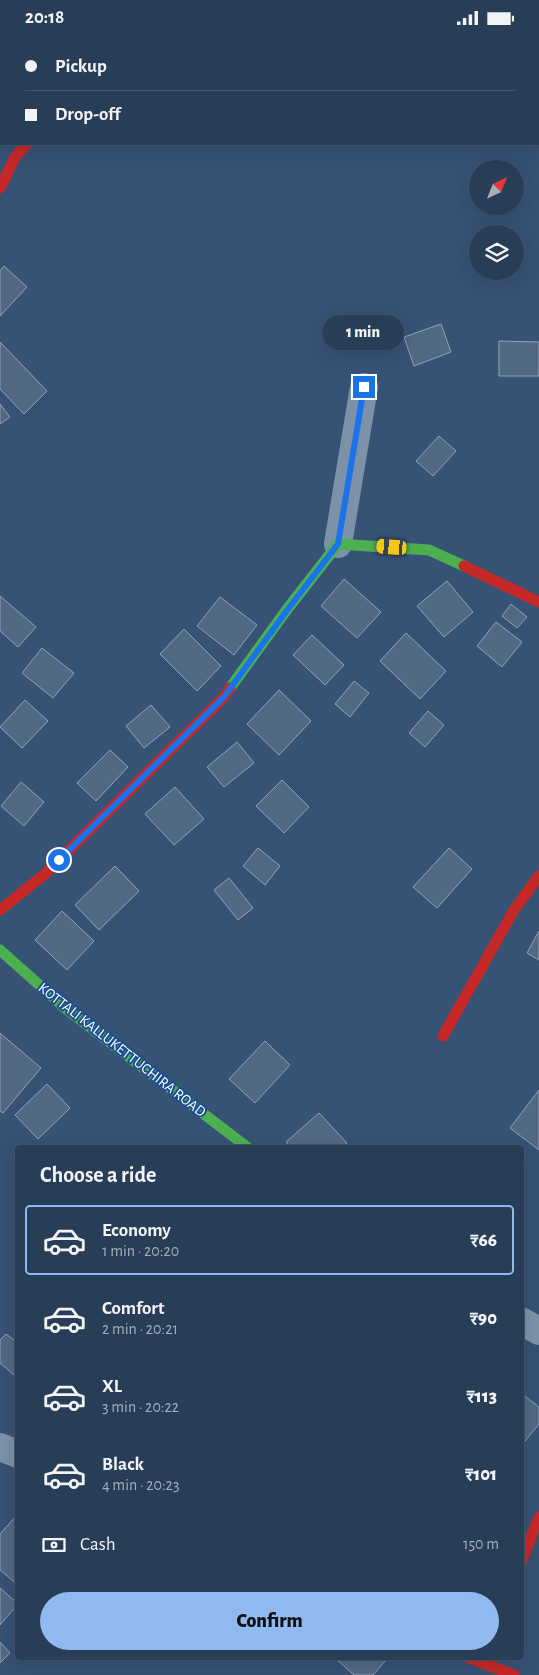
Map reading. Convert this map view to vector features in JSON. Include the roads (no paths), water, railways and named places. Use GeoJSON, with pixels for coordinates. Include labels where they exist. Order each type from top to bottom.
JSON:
{"type":"FeatureCollection","features":[{"type":"Feature","properties":{"kind":"street"},"geometry":{"type":"LineString","coordinates":[[2,181],[15,157],[26,145]]}},
{"type":"Feature","properties":{"kind":"street"},"geometry":{"type":"LineString","coordinates":[[0,910],[45,874],[224,697],[338,544],[364,387]]}},
{"type":"Feature","properties":{"kind":"street"},"geometry":{"type":"LineString","coordinates":[[338,544],[429,550],[539,602]]}},
{"type":"Feature","properties":{"kind":"street"},"geometry":{"type":"LineString","coordinates":[[443,1036],[514,910],[539,876]]}},
{"type":"Feature","properties":{"kind":"street","name":"KOTTALI KALLUKETTUCHIRA ROAD"},"geometry":{"type":"LineString","coordinates":[[0,950],[65,1008],[244,1145]]}},
{"type":"Feature","properties":{"kind":"street"},"geometry":{"type":"LineString","coordinates":[[524,1323],[539,1331]]}},
{"type":"Feature","properties":{"kind":"street"},"geometry":{"type":"LineString","coordinates":[[0,1447],[15,1453]]}},
{"type":"Feature","properties":{"kind":"street"},"geometry":{"type":"LineString","coordinates":[[524,1555],[539,1517]]}},
{"type":"Feature","properties":{"kind":"street"},"geometry":{"type":"LineString","coordinates":[[480,1660],[514,1675]]}}]}
